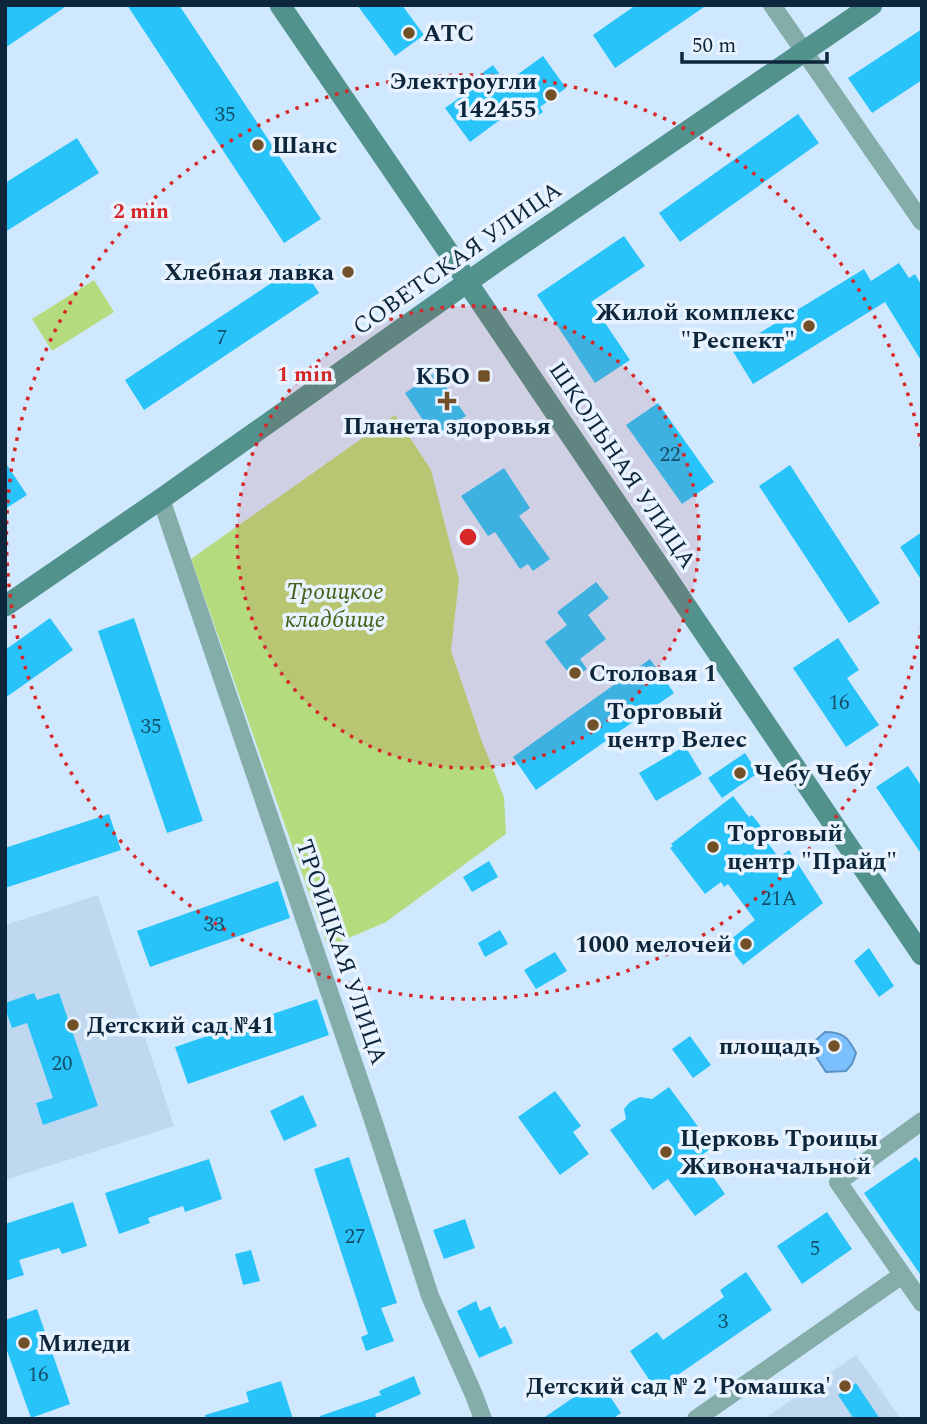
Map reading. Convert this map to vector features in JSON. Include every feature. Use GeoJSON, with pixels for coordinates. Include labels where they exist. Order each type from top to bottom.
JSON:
{"type":"FeatureCollection","features":[{"type":"Feature","properties":{"kind":"main road","name":"ШКОЛЬНАЯ УЛИЦА"},"geometry":{"type":"LineString","coordinates":[[280,5],[922,955]]}},
{"type":"Feature","properties":{"kind":"main road","name":"СОВЕТСКАЯ УЛИЦА"},"geometry":{"type":"LineString","coordinates":[[5,606],[467,282],[873,5]]}},
{"type":"Feature","properties":{"kind":"street"},"geometry":{"type":"LineString","coordinates":[[772,5],[922,222]]}},
{"type":"Feature","properties":{"kind":"street","name":"ТРОИЦКАЯ УЛИЦА"},"geometry":{"type":"LineString","coordinates":[[161,499],[430,1296],[483,1419]]}},
{"type":"Feature","properties":{"kind":"street"},"geometry":{"type":"LineString","coordinates":[[922,1121],[838,1182],[922,1303]]}},
{"type":"Feature","properties":{"kind":"street"},"geometry":{"type":"LineString","coordinates":[[696,1419],[902,1275]]}},
{"type":"Feature","properties":{"kind":"shaded area","name":"Детский сад №41"},"geometry":{"type":"Polygon","coordinates":[[[98,895],[174,1126],[5,1180],[5,925],[98,895]]]}},
{"type":"Feature","properties":{"kind":"shaded area","name":"Детский сад № 2 'Ромашка'"},"geometry":{"type":"Polygon","coordinates":[[[856,1355],[901,1419],[770,1419],[768,1416],[856,1355]]]}},
{"type":"Feature","properties":{"kind":"green space"},"geometry":{"type":"Polygon","coordinates":[[[94,280],[114,312],[52,351],[32,319],[94,280]]]}},
{"type":"Feature","properties":{"kind":"green space","name":"Троицкое кладбище"},"geometry":{"type":"Polygon","coordinates":[[[395,415],[431,470],[459,579],[451,651],[504,797],[506,834],[386,922],[328,947],[191,559],[395,415]]]}},
{"type":"Feature","properties":{"kind":"water"},"geometry":{"type":"Polygon","coordinates":[[[825,1032],[841,1034],[856,1053],[846,1071],[826,1072],[815,1055],[815,1041],[825,1032]]]}},
{"type":"Feature","properties":{"kind":"building"},"geometry":{"type":"Polygon","coordinates":[[[5,5],[68,5],[5,48],[5,5]]]}},
{"type":"Feature","properties":{"kind":"building"},"geometry":{"type":"Polygon","coordinates":[[[127,5],[179,5],[321,219],[284,243],[127,5]]]}},
{"type":"Feature","properties":{"kind":"building","name":"АТС"},"geometry":{"type":"Polygon","coordinates":[[[357,5],[402,5],[424,35],[395,56],[357,5]]]}},
{"type":"Feature","properties":{"kind":"building"},"geometry":{"type":"Polygon","coordinates":[[[636,5],[707,5],[615,68],[593,35],[636,5]]]}},
{"type":"Feature","properties":{"kind":"building"},"geometry":{"type":"Polygon","coordinates":[[[922,29],[922,80],[872,113],[848,78],[922,29]]]}},
{"type":"Feature","properties":{"kind":"building"},"geometry":{"type":"Polygon","coordinates":[[[543,56],[566,88],[540,107],[543,112],[530,121],[519,106],[470,142],[445,108],[477,85],[473,80],[493,65],[506,83],[543,56]]]}},
{"type":"Feature","properties":{"kind":"building"},"geometry":{"type":"Polygon","coordinates":[[[798,114],[819,143],[680,242],[659,213],[798,114]]]}},
{"type":"Feature","properties":{"kind":"building"},"geometry":{"type":"Polygon","coordinates":[[[77,138],[99,173],[5,232],[5,183],[77,138]]]}},
{"type":"Feature","properties":{"kind":"building"},"geometry":{"type":"Polygon","coordinates":[[[624,236],[645,266],[591,302],[630,360],[595,383],[537,295],[624,236]]]}},
{"type":"Feature","properties":{"kind":"building","name":"Жилой комплекс \"Респект\""},"geometry":{"type":"Polygon","coordinates":[[[899,263],[909,278],[915,274],[922,286],[922,362],[885,302],[753,384],[732,350],[864,269],[871,281],[899,263]]]}},
{"type":"Feature","properties":{"kind":"building"},"geometry":{"type":"Polygon","coordinates":[[[300,264],[319,293],[144,410],[125,380],[300,264]]]}},
{"type":"Feature","properties":{"kind":"building"},"geometry":{"type":"Polygon","coordinates":[[[436,372],[466,416],[434,437],[405,393],[436,372]]]}},
{"type":"Feature","properties":{"kind":"building"},"geometry":{"type":"Polygon","coordinates":[[[658,403],[714,482],[682,504],[626,425],[658,403]]]}},
{"type":"Feature","properties":{"kind":"building"},"geometry":{"type":"Polygon","coordinates":[[[5,462],[27,495],[5,509],[5,462]]]}},
{"type":"Feature","properties":{"kind":"building"},"geometry":{"type":"Polygon","coordinates":[[[790,465],[880,603],[849,623],[759,486],[790,465]]]}},
{"type":"Feature","properties":{"kind":"building"},"geometry":{"type":"Polygon","coordinates":[[[504,468],[530,508],[519,516],[550,559],[533,571],[528,564],[520,569],[495,532],[488,536],[461,496],[504,468]]]}},
{"type":"Feature","properties":{"kind":"building"},"geometry":{"type":"Polygon","coordinates":[[[922,532],[922,581],[900,547],[922,532]]]}},
{"type":"Feature","properties":{"kind":"building"},"geometry":{"type":"Polygon","coordinates":[[[596,582],[609,598],[588,615],[606,639],[580,659],[587,669],[573,679],[545,642],[567,625],[557,612],[596,582]]]}},
{"type":"Feature","properties":{"kind":"building"},"geometry":{"type":"Polygon","coordinates":[[[50,618],[73,650],[5,698],[5,650],[50,618]]]}},
{"type":"Feature","properties":{"kind":"building"},"geometry":{"type":"Polygon","coordinates":[[[134,618],[203,821],[167,833],[98,631],[134,618]]]}},
{"type":"Feature","properties":{"kind":"building"},"geometry":{"type":"Polygon","coordinates":[[[838,638],[859,670],[847,678],[879,725],[846,747],[793,668],[838,638]]]}},
{"type":"Feature","properties":{"kind":"building","name":"Торговый центр Велес"},"geometry":{"type":"Polygon","coordinates":[[[650,659],[674,693],[536,790],[513,757],[650,659]]]}},
{"type":"Feature","properties":{"kind":"building"},"geometry":{"type":"Polygon","coordinates":[[[685,746],[702,774],[656,801],[639,773],[685,746]]]}},
{"type":"Feature","properties":{"kind":"building"},"geometry":{"type":"Polygon","coordinates":[[[745,753],[758,773],[722,798],[708,778],[745,753]]]}},
{"type":"Feature","properties":{"kind":"building"},"geometry":{"type":"Polygon","coordinates":[[[908,766],[922,787],[922,855],[876,787],[908,766]]]}},
{"type":"Feature","properties":{"kind":"building"},"geometry":{"type":"Polygon","coordinates":[[[733,796],[749,817],[752,815],[763,829],[759,831],[779,858],[789,850],[823,903],[743,965],[726,943],[755,920],[728,884],[724,887],[721,882],[705,894],[670,848],[673,846],[671,844],[733,796]]]}},
{"type":"Feature","properties":{"kind":"building"},"geometry":{"type":"Polygon","coordinates":[[[109,814],[121,850],[5,888],[5,848],[109,814]]]}},
{"type":"Feature","properties":{"kind":"building"},"geometry":{"type":"Polygon","coordinates":[[[489,861],[498,877],[472,892],[463,877],[489,861]]]}},
{"type":"Feature","properties":{"kind":"building"},"geometry":{"type":"Polygon","coordinates":[[[278,881],[290,918],[150,967],[137,931],[278,881]]]}},
{"type":"Feature","properties":{"kind":"building"},"geometry":{"type":"Polygon","coordinates":[[[500,930],[508,944],[485,957],[478,943],[500,930]]]}},
{"type":"Feature","properties":{"kind":"building"},"geometry":{"type":"Polygon","coordinates":[[[869,948],[894,986],[879,997],[854,961],[869,948]]]}},
{"type":"Feature","properties":{"kind":"building"},"geometry":{"type":"Polygon","coordinates":[[[555,952],[567,971],[536,989],[524,970],[555,952]]]}},
{"type":"Feature","properties":{"kind":"building"},"geometry":{"type":"Polygon","coordinates":[[[34,993],[37,1000],[59,993],[98,1106],[43,1125],[36,1103],[53,1098],[27,1023],[12,1028],[5,1008],[5,1003],[34,993]]]}},
{"type":"Feature","properties":{"kind":"building"},"geometry":{"type":"Polygon","coordinates":[[[317,999],[329,1035],[188,1084],[175,1047],[317,999]]]}},
{"type":"Feature","properties":{"kind":"building"},"geometry":{"type":"Polygon","coordinates":[[[690,1036],[711,1065],[693,1078],[672,1049],[690,1036]]]}},
{"type":"Feature","properties":{"kind":"building","name":"Церковь Троицы Живоначальной"},"geometry":{"type":"Polygon","coordinates":[[[669,1087],[713,1147],[699,1157],[725,1194],[695,1216],[668,1179],[653,1190],[610,1130],[626,1119],[624,1109],[630,1102],[640,1097],[652,1099],[669,1087]]]}},
{"type":"Feature","properties":{"kind":"building"},"geometry":{"type":"Polygon","coordinates":[[[555,1091],[581,1126],[573,1132],[589,1154],[560,1175],[518,1117],[555,1091]]]}},
{"type":"Feature","properties":{"kind":"building"},"geometry":{"type":"Polygon","coordinates":[[[303,1095],[317,1126],[284,1141],[270,1111],[303,1095]]]}},
{"type":"Feature","properties":{"kind":"building"},"geometry":{"type":"Polygon","coordinates":[[[349,1157],[397,1303],[381,1308],[394,1341],[366,1351],[361,1337],[368,1334],[314,1169],[349,1157]]]}},
{"type":"Feature","properties":{"kind":"building"},"geometry":{"type":"Polygon","coordinates":[[[916,1157],[922,1165],[922,1277],[864,1193],[916,1157]]]}},
{"type":"Feature","properties":{"kind":"building"},"geometry":{"type":"Polygon","coordinates":[[[209,1159],[222,1199],[185,1212],[183,1206],[148,1218],[150,1223],[119,1234],[105,1193],[209,1159]]]}},
{"type":"Feature","properties":{"kind":"building"},"geometry":{"type":"Polygon","coordinates":[[[73,1202],[87,1246],[62,1254],[59,1248],[19,1260],[24,1275],[5,1281],[5,1224],[73,1202]]]}},
{"type":"Feature","properties":{"kind":"building"},"geometry":{"type":"Polygon","coordinates":[[[827,1212],[852,1249],[802,1284],[777,1246],[827,1212]]]}},
{"type":"Feature","properties":{"kind":"building"},"geometry":{"type":"Polygon","coordinates":[[[465,1219],[475,1248],[444,1259],[433,1230],[465,1219]]]}},
{"type":"Feature","properties":{"kind":"building"},"geometry":{"type":"Polygon","coordinates":[[[251,1250],[260,1281],[243,1285],[235,1254],[251,1250]]]}},
{"type":"Feature","properties":{"kind":"building"},"geometry":{"type":"Polygon","coordinates":[[[746,1272],[772,1310],[656,1390],[630,1351],[657,1332],[663,1340],[724,1297],[720,1290],[746,1272]]]}},
{"type":"Feature","properties":{"kind":"building"},"geometry":{"type":"Polygon","coordinates":[[[476,1301],[480,1311],[490,1306],[500,1329],[505,1326],[513,1343],[479,1358],[457,1311],[476,1301]]]}},
{"type":"Feature","properties":{"kind":"building"},"geometry":{"type":"Polygon","coordinates":[[[37,1309],[70,1404],[31,1418],[5,1345],[5,1320],[37,1309]]]}},
{"type":"Feature","properties":{"kind":"building"},"geometry":{"type":"Polygon","coordinates":[[[414,1376],[421,1394],[375,1414],[377,1419],[320,1419],[320,1416],[381,1395],[379,1391],[414,1376]]]}},
{"type":"Feature","properties":{"kind":"building"},"geometry":{"type":"Polygon","coordinates":[[[599,1380],[621,1413],[612,1419],[542,1419],[599,1380]]]}},
{"type":"Feature","properties":{"kind":"building"},"geometry":{"type":"Polygon","coordinates":[[[281,1381],[293,1419],[205,1419],[205,1415],[249,1402],[246,1392],[281,1381]]]}},
{"type":"Feature","properties":{"kind":"building"},"geometry":{"type":"Polygon","coordinates":[[[856,1383],[880,1419],[854,1419],[838,1395],[856,1383]]]}},
{"type":"Feature","properties":{"kind":"place","name":"АТС"},"geometry":{"type":"Point","coordinates":[409,33]}},
{"type":"Feature","properties":{"kind":"place","name":"Электроугли 142455"},"geometry":{"type":"Point","coordinates":[551,95]}},
{"type":"Feature","properties":{"kind":"place","name":"Шанс"},"geometry":{"type":"Point","coordinates":[258,145]}},
{"type":"Feature","properties":{"kind":"place","name":"Хлебная лавка"},"geometry":{"type":"Point","coordinates":[348,272]}},
{"type":"Feature","properties":{"kind":"place","name":"Жилой комплекс \"Респект\""},"geometry":{"type":"Point","coordinates":[809,326]}},
{"type":"Feature","properties":{"kind":"place","name":"КБО"},"geometry":{"type":"Point","coordinates":[484,376]}},
{"type":"Feature","properties":{"kind":"place","name":"Планета здоровья"},"geometry":{"type":"Point","coordinates":[447,401]}},
{"type":"Feature","properties":{"kind":"place","name":"Столовая 1"},"geometry":{"type":"Point","coordinates":[575,673]}},
{"type":"Feature","properties":{"kind":"place","name":"Торговый центр Велес"},"geometry":{"type":"Point","coordinates":[593,725]}},
{"type":"Feature","properties":{"kind":"place","name":"Чебу Чебу"},"geometry":{"type":"Point","coordinates":[740,773]}},
{"type":"Feature","properties":{"kind":"place","name":"Торговый центр \"Прайд\""},"geometry":{"type":"Point","coordinates":[713,847]}},
{"type":"Feature","properties":{"kind":"place","name":"1000 мелочей"},"geometry":{"type":"Point","coordinates":[746,944]}},
{"type":"Feature","properties":{"kind":"place","name":"Детский сад №41"},"geometry":{"type":"Point","coordinates":[73,1025]}},
{"type":"Feature","properties":{"kind":"place","name":"площадь"},"geometry":{"type":"Point","coordinates":[834,1046]}},
{"type":"Feature","properties":{"kind":"place","name":"Церковь Троицы Живоначальной"},"geometry":{"type":"Point","coordinates":[666,1152]}},
{"type":"Feature","properties":{"kind":"place","name":"Миледи"},"geometry":{"type":"Point","coordinates":[24,1343]}},
{"type":"Feature","properties":{"kind":"place","name":"Детский сад № 2 'Ромашка'"},"geometry":{"type":"Point","coordinates":[845,1386]}}]}
